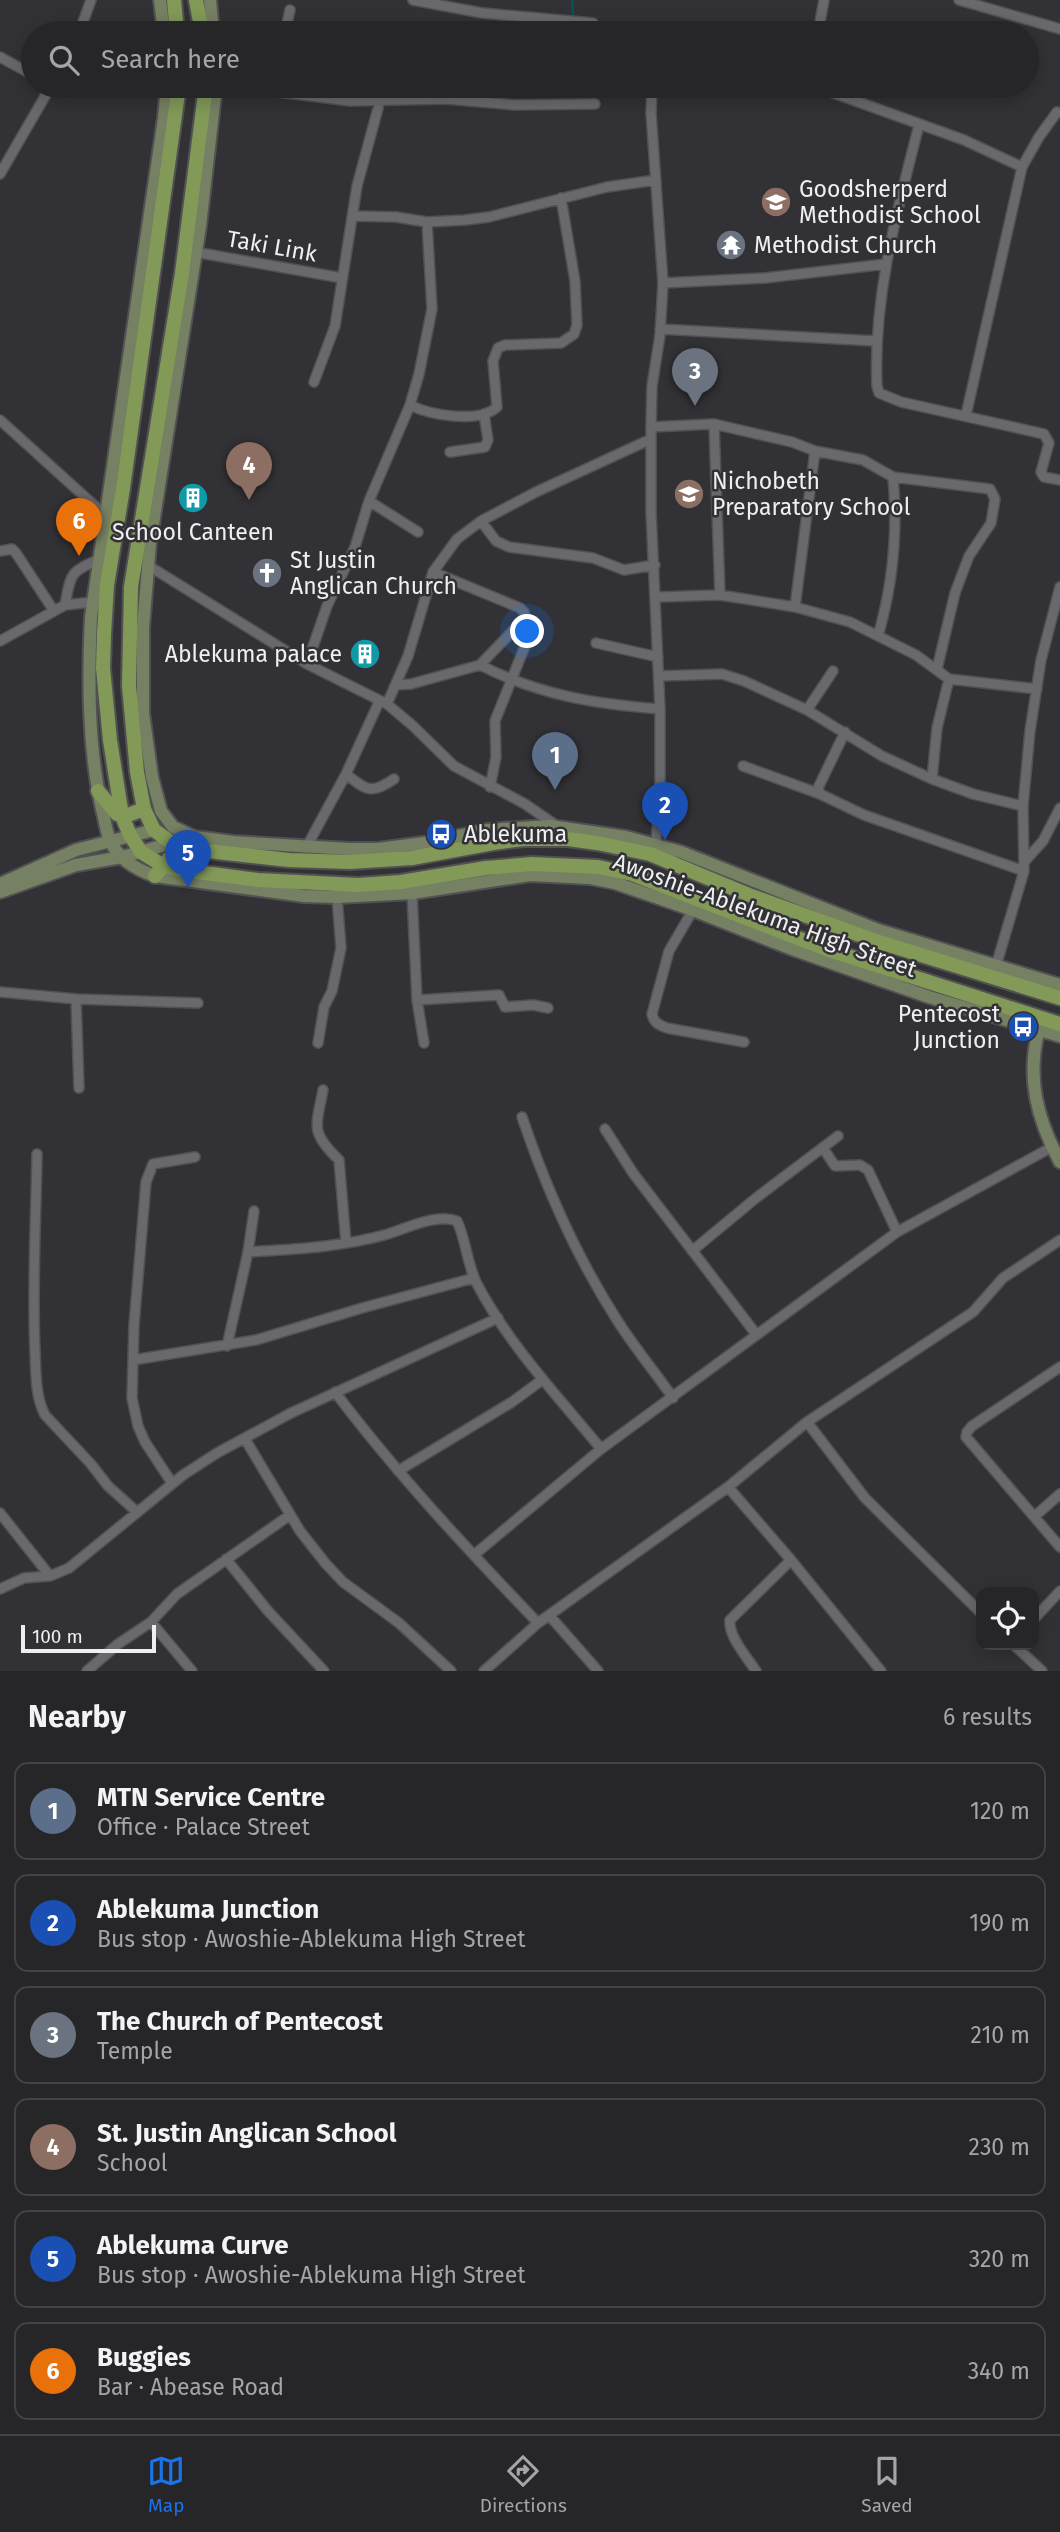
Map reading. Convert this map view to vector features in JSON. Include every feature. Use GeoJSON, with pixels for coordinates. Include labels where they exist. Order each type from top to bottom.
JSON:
{"type":"FeatureCollection","features":[{"type":"Feature","properties":{"kind":"main road"},"geometry":{"type":"LineString","coordinates":[[174,0],[176,21]]}},
{"type":"Feature","properties":{"kind":"main road"},"geometry":{"type":"LineString","coordinates":[[196,0],[200,21]]}},
{"type":"Feature","properties":{"kind":"main road"},"geometry":{"type":"LineString","coordinates":[[141,852],[122,816],[97,634],[123,488],[176,98]]}},
{"type":"Feature","properties":{"kind":"main road"},"geometry":{"type":"LineString","coordinates":[[154,830],[144,809],[137,772],[131,587],[202,162],[205,98]]}},
{"type":"Feature","properties":{"kind":"main road"},"geometry":{"type":"LineString","coordinates":[[98,791],[112,811],[122,816],[144,809]]}},
{"type":"Feature","properties":{"kind":"main road","name":"Awoshie-Ablekuma High Street"},"geometry":{"type":"LineString","coordinates":[[154,830],[172,843],[208,851],[289,860],[350,856],[412,858],[493,842],[549,838],[678,858],[749,895],[879,942],[1060,998]]}},
{"type":"Feature","properties":{"kind":"main road"},"geometry":{"type":"LineString","coordinates":[[159,871],[179,853],[208,851]]}},
{"type":"Feature","properties":{"kind":"main road","name":"Awoshie-Ablekuma High Street"},"geometry":{"type":"LineString","coordinates":[[141,852],[159,871],[181,870],[258,880],[345,885],[487,875],[532,863],[598,867],[632,874],[884,976],[1060,1024]]}},
{"type":"Feature","properties":{"kind":"street"},"geometry":{"type":"LineString","coordinates":[[83,21],[91,0]]}},
{"type":"Feature","properties":{"kind":"street"},"geometry":{"type":"LineString","coordinates":[[160,0],[163,21]]}},
{"type":"Feature","properties":{"kind":"street"},"geometry":{"type":"LineString","coordinates":[[210,0],[212,21]]}},
{"type":"Feature","properties":{"kind":"street"},"geometry":{"type":"LineString","coordinates":[[413,0],[482,13],[571,21]]}},
{"type":"Feature","properties":{"kind":"street"},"geometry":{"type":"LineString","coordinates":[[820,21],[824,0]]}},
{"type":"Feature","properties":{"kind":"street"},"geometry":{"type":"LineString","coordinates":[[959,0],[1032,21]]}},
{"type":"Feature","properties":{"kind":"street"},"geometry":{"type":"LineString","coordinates":[[288,21],[290,10]]}},
{"type":"Feature","properties":{"kind":"street"},"geometry":{"type":"LineString","coordinates":[[1039,23],[1060,29]]}},
{"type":"Feature","properties":{"kind":"street"},"geometry":{"type":"LineString","coordinates":[[0,57],[21,68]]}},
{"type":"Feature","properties":{"kind":"street"},"geometry":{"type":"LineString","coordinates":[[0,174],[43,98]]}},
{"type":"Feature","properties":{"kind":"street"},"geometry":{"type":"LineString","coordinates":[[122,857],[110,841],[98,791],[92,719],[97,634],[93,602],[166,98]]}},
{"type":"Feature","properties":{"kind":"street"},"geometry":{"type":"LineString","coordinates":[[135,676],[143,627],[150,543],[195,252],[202,162],[214,98]]}},
{"type":"Feature","properties":{"kind":"street"},"geometry":{"type":"LineString","coordinates":[[332,98],[380,102],[446,99],[515,105],[596,104]]}},
{"type":"Feature","properties":{"kind":"street"},"geometry":{"type":"LineString","coordinates":[[652,98],[663,283],[652,386],[651,427],[651,512],[660,709],[660,789],[656,843]]}},
{"type":"Feature","properties":{"kind":"street"},"geometry":{"type":"LineString","coordinates":[[846,98],[964,140],[1022,167]]}},
{"type":"Feature","properties":{"kind":"street"},"geometry":{"type":"LineString","coordinates":[[314,382],[335,326],[357,186],[380,102]]}},
{"type":"Feature","properties":{"kind":"street"},"geometry":{"type":"LineString","coordinates":[[966,415],[1022,167],[1039,136],[1057,112]]}},
{"type":"Feature","properties":{"kind":"street"},"geometry":{"type":"LineString","coordinates":[[919,125],[886,264],[876,341],[879,393],[901,402],[1044,434],[1049,443],[1041,472],[1044,477],[1060,480]]}},
{"type":"Feature","properties":{"kind":"street"},"geometry":{"type":"LineString","coordinates":[[353,216],[396,217],[427,222],[489,217],[607,187],[656,180]]}},
{"type":"Feature","properties":{"kind":"street"},"geometry":{"type":"LineString","coordinates":[[410,405],[438,414],[457,416],[492,412],[497,407],[493,361],[498,348],[505,345],[561,343],[574,334],[577,325],[575,281],[561,198]]}},
{"type":"Feature","properties":{"kind":"street"},"geometry":{"type":"LineString","coordinates":[[307,664],[327,606],[355,547],[369,501],[410,405],[419,374],[432,309],[427,222]]}},
{"type":"Feature","properties":{"kind":"street","name":"Taki Link"},"geometry":{"type":"LineString","coordinates":[[195,252],[342,278]]}},
{"type":"Feature","properties":{"kind":"street"},"geometry":{"type":"LineString","coordinates":[[663,283],[765,278],[886,264]]}},
{"type":"Feature","properties":{"kind":"street"},"geometry":{"type":"LineString","coordinates":[[660,329],[876,341]]}},
{"type":"Feature","properties":{"kind":"street"},"geometry":{"type":"LineString","coordinates":[[450,452],[485,447],[488,440],[484,414]]}},
{"type":"Feature","properties":{"kind":"street"},"geometry":{"type":"LineString","coordinates":[[0,420],[106,516]]}},
{"type":"Feature","properties":{"kind":"street"},"geometry":{"type":"LineString","coordinates":[[651,427],[714,424],[792,442],[815,451],[863,460],[894,477],[990,489],[995,499],[991,523],[969,556],[955,593],[937,669]]}},
{"type":"Feature","properties":{"kind":"street"},"geometry":{"type":"LineString","coordinates":[[714,424],[720,595]]}},
{"type":"Feature","properties":{"kind":"street"},"geometry":{"type":"LineString","coordinates":[[306,848],[383,703],[396,685],[408,656],[433,572],[457,539],[481,522],[536,492],[651,439]]}},
{"type":"Feature","properties":{"kind":"street"},"geometry":{"type":"LineString","coordinates":[[795,607],[815,451]]}},
{"type":"Feature","properties":{"kind":"street"},"geometry":{"type":"LineString","coordinates":[[878,636],[885,611],[896,538],[894,477]]}},
{"type":"Feature","properties":{"kind":"street"},"geometry":{"type":"LineString","coordinates":[[369,501],[418,532]]}},
{"type":"Feature","properties":{"kind":"street"},"geometry":{"type":"LineString","coordinates":[[481,522],[496,541],[509,547],[593,558],[624,570],[655,565]]}},
{"type":"Feature","properties":{"kind":"street"},"geometry":{"type":"LineString","coordinates":[[0,551],[6,548],[16,553],[54,611]]}},
{"type":"Feature","properties":{"kind":"street"},"geometry":{"type":"LineString","coordinates":[[65,606],[71,577],[84,565],[100,559]]}},
{"type":"Feature","properties":{"kind":"street"},"geometry":{"type":"LineString","coordinates":[[149,566],[307,664],[383,703],[412,724],[454,766],[525,804],[557,826]]}},
{"type":"Feature","properties":{"kind":"street"},"geometry":{"type":"LineString","coordinates":[[433,572],[524,612],[529,636],[495,721],[496,757],[490,787]]}},
{"type":"Feature","properties":{"kind":"street"},"geometry":{"type":"LineString","coordinates":[[996,966],[1024,866],[1023,806],[1037,689],[1041,660],[1060,587]]}},
{"type":"Feature","properties":{"kind":"street"},"geometry":{"type":"LineString","coordinates":[[656,597],[720,595],[795,607],[849,622],[916,655],[949,679],[1037,689]]}},
{"type":"Feature","properties":{"kind":"street"},"geometry":{"type":"LineString","coordinates":[[0,641],[65,606],[93,602]]}},
{"type":"Feature","properties":{"kind":"street"},"geometry":{"type":"LineString","coordinates":[[396,685],[411,684],[481,665],[525,618]]}},
{"type":"Feature","properties":{"kind":"street"},"geometry":{"type":"LineString","coordinates":[[596,643],[658,657]]}},
{"type":"Feature","properties":{"kind":"street"},"geometry":{"type":"LineString","coordinates":[[481,665],[512,681],[566,696],[660,709]]}},
{"type":"Feature","properties":{"kind":"street"},"geometry":{"type":"LineString","coordinates":[[807,710],[833,671]]}},
{"type":"Feature","properties":{"kind":"street","name":"Awoshie-Ablekuma High Street"},"geometry":{"type":"LineString","coordinates":[[135,676],[144,713],[152,777],[161,811],[173,827],[195,837],[306,848],[350,856],[488,830],[557,826],[656,843],[678,858],[878,930],[1060,985]]}},
{"type":"Feature","properties":{"kind":"street"},"geometry":{"type":"LineString","coordinates":[[659,676],[732,676],[807,710],[882,756],[932,779],[973,794],[1023,806]]}},
{"type":"Feature","properties":{"kind":"street"},"geometry":{"type":"LineString","coordinates":[[932,779],[937,729],[949,679]]}},
{"type":"Feature","properties":{"kind":"street"},"geometry":{"type":"LineString","coordinates":[[820,793],[818,788],[845,732]]}},
{"type":"Feature","properties":{"kind":"street"},"geometry":{"type":"LineString","coordinates":[[743,766],[820,793],[864,815],[1024,866]]}},
{"type":"Feature","properties":{"kind":"street"},"geometry":{"type":"LineString","coordinates":[[346,774],[362,787],[372,790],[379,789],[394,779]]}},
{"type":"Feature","properties":{"kind":"street"},"geometry":{"type":"LineString","coordinates":[[1024,866],[1043,841],[1060,808]]}},
{"type":"Feature","properties":{"kind":"street"},"geometry":{"type":"LineString","coordinates":[[0,884],[76,850],[154,830]]}},
{"type":"Feature","properties":{"kind":"street"},"geometry":{"type":"LineString","coordinates":[[0,892],[75,864],[122,857],[172,843]]}},
{"type":"Feature","properties":{"kind":"street","name":"Awoshie-Ablekuma High Street"},"geometry":{"type":"LineString","coordinates":[[122,857],[139,871],[159,871],[304,896],[412,893],[487,875],[590,878],[693,909],[792,950],[884,976],[967,1010],[1060,1036]]}},
{"type":"Feature","properties":{"kind":"street"},"geometry":{"type":"LineString","coordinates":[[412,893],[417,1000],[424,1043]]}},
{"type":"Feature","properties":{"kind":"street"},"geometry":{"type":"LineString","coordinates":[[318,1042],[324,1007],[332,991],[341,948],[337,897]]}},
{"type":"Feature","properties":{"kind":"street"},"geometry":{"type":"LineString","coordinates":[[693,909],[669,951],[652,1014],[653,1019],[658,1025],[667,1028],[744,1042]]}},
{"type":"Feature","properties":{"kind":"street"},"geometry":{"type":"LineString","coordinates":[[0,992],[76,999],[198,1003]]}},
{"type":"Feature","properties":{"kind":"street"},"geometry":{"type":"LineString","coordinates":[[417,1000],[499,995],[505,1007],[533,1005],[548,1008]]}},
{"type":"Feature","properties":{"kind":"street"},"geometry":{"type":"LineString","coordinates":[[76,999],[79,1088]]}},
{"type":"Feature","properties":{"kind":"street"},"geometry":{"type":"LineString","coordinates":[[1039,1029],[1035,1045],[1033,1090],[1041,1121],[1060,1162]]}},
{"type":"Feature","properties":{"kind":"street"},"geometry":{"type":"LineString","coordinates":[[323,1090],[317,1124],[319,1139],[339,1160],[346,1244]]}},
{"type":"Feature","properties":{"kind":"street"},"geometry":{"type":"LineString","coordinates":[[522,1117],[548,1187],[580,1256],[618,1321],[673,1398]]}},
{"type":"Feature","properties":{"kind":"street"},"geometry":{"type":"LineString","coordinates":[[606,1129],[633,1173],[756,1334]]}},
{"type":"Feature","properties":{"kind":"street"},"geometry":{"type":"LineString","coordinates":[[691,1251],[838,1136]]}},
{"type":"Feature","properties":{"kind":"street"},"geometry":{"type":"LineString","coordinates":[[474,1555],[601,1449],[897,1232],[1052,1147]]}},
{"type":"Feature","properties":{"kind":"street"},"geometry":{"type":"LineString","coordinates":[[823,1148],[835,1166],[860,1165],[869,1170],[897,1232]]}},
{"type":"Feature","properties":{"kind":"street"},"geometry":{"type":"LineString","coordinates":[[37,1154],[34,1322],[38,1390],[42,1409],[108,1486],[137,1512]]}},
{"type":"Feature","properties":{"kind":"street"},"geometry":{"type":"LineString","coordinates":[[172,1483],[153,1457],[138,1426],[132,1398],[133,1360],[149,1168],[153,1164],[195,1157]]}},
{"type":"Feature","properties":{"kind":"street"},"geometry":{"type":"LineString","coordinates":[[227,1346],[248,1252],[254,1211]]}},
{"type":"Feature","properties":{"kind":"street"},"geometry":{"type":"LineString","coordinates":[[248,1252],[346,1244],[436,1220],[453,1219],[459,1225],[474,1278],[498,1318],[542,1380],[601,1449]]}},
{"type":"Feature","properties":{"kind":"street"},"geometry":{"type":"LineString","coordinates":[[484,1671],[538,1623],[728,1487],[807,1422],[973,1312],[1003,1278],[1060,1240]]}},
{"type":"Feature","properties":{"kind":"street"},"geometry":{"type":"LineString","coordinates":[[133,1360],[256,1340],[474,1278]]}},
{"type":"Feature","properties":{"kind":"street"},"geometry":{"type":"LineString","coordinates":[[0,1589],[24,1578],[50,1576],[69,1568],[172,1483],[217,1453],[335,1392],[498,1318]]}},
{"type":"Feature","properties":{"kind":"street"},"geometry":{"type":"LineString","coordinates":[[1060,1367],[972,1426],[966,1437],[1060,1547]]}},
{"type":"Feature","properties":{"kind":"street"},"geometry":{"type":"LineString","coordinates":[[398,1471],[502,1408],[542,1380]]}},
{"type":"Feature","properties":{"kind":"street"},"geometry":{"type":"LineString","coordinates":[[335,1392],[398,1471],[538,1623]]}},
{"type":"Feature","properties":{"kind":"street"},"geometry":{"type":"LineString","coordinates":[[807,1422],[865,1498],[976,1608]]}},
{"type":"Feature","properties":{"kind":"street"},"geometry":{"type":"LineString","coordinates":[[245,1439],[300,1531],[343,1582],[399,1623],[451,1671]]}},
{"type":"Feature","properties":{"kind":"street"},"geometry":{"type":"LineString","coordinates":[[728,1487],[881,1671]]}},
{"type":"Feature","properties":{"kind":"street"},"geometry":{"type":"LineString","coordinates":[[1035,1516],[1060,1494]]}},
{"type":"Feature","properties":{"kind":"street"},"geometry":{"type":"LineString","coordinates":[[0,1513],[50,1576]]}},
{"type":"Feature","properties":{"kind":"street"},"geometry":{"type":"LineString","coordinates":[[87,1671],[118,1644],[151,1622],[177,1594],[290,1515]]}},
{"type":"Feature","properties":{"kind":"street"},"geometry":{"type":"LineString","coordinates":[[226,1559],[268,1611],[324,1671]]}},
{"type":"Feature","properties":{"kind":"street"},"geometry":{"type":"LineString","coordinates":[[756,1671],[729,1626],[730,1619],[791,1560]]}},
{"type":"Feature","properties":{"kind":"street"},"geometry":{"type":"LineString","coordinates":[[1039,1614],[1060,1591]]}},
{"type":"Feature","properties":{"kind":"street"},"geometry":{"type":"LineString","coordinates":[[549,1615],[598,1671]]}},
{"type":"Feature","properties":{"kind":"street"},"geometry":{"type":"LineString","coordinates":[[151,1622],[192,1671]]}},
{"type":"Feature","properties":{"kind":"street"},"geometry":{"type":"LineString","coordinates":[[1019,1650],[1042,1671]]}},
{"type":"Feature","properties":{"kind":"waterway"},"geometry":{"type":"LineString","coordinates":[[572,0],[573,14]]}},
{"type":"Feature","properties":{"kind":"place","name":"Goodsherperd Methodist School"},"geometry":{"type":"Point","coordinates":[776,202]}},
{"type":"Feature","properties":{"kind":"place","name":"Methodist Church"},"geometry":{"type":"Point","coordinates":[731,245]}},
{"type":"Feature","properties":{"kind":"place","name":"The Church of Pentecost"},"geometry":{"type":"Point","coordinates":[695,406]}},
{"type":"Feature","properties":{"kind":"place","name":"Nichobeth Preparatory School"},"geometry":{"type":"Point","coordinates":[689,494]}},
{"type":"Feature","properties":{"kind":"place","name":"School Canteen"},"geometry":{"type":"Point","coordinates":[193,498]}},
{"type":"Feature","properties":{"kind":"place","name":"St. Justin Anglican School"},"geometry":{"type":"Point","coordinates":[249,500]}},
{"type":"Feature","properties":{"kind":"place","name":"Buggies"},"geometry":{"type":"Point","coordinates":[79,556]}},
{"type":"Feature","properties":{"kind":"place","name":"St Justin Anglican Church"},"geometry":{"type":"Point","coordinates":[267,573]}},
{"type":"Feature","properties":{"kind":"place","name":"Ablekuma palace"},"geometry":{"type":"Point","coordinates":[365,654]}},
{"type":"Feature","properties":{"kind":"place","name":"MTN Service Centre"},"geometry":{"type":"Point","coordinates":[555,790]}},
{"type":"Feature","properties":{"kind":"place","name":"Ablekuma"},"geometry":{"type":"Point","coordinates":[441,834]}},
{"type":"Feature","properties":{"kind":"place","name":"Ablekuma Junction"},"geometry":{"type":"Point","coordinates":[665,840]}},
{"type":"Feature","properties":{"kind":"place","name":"Ablekuma Curve"},"geometry":{"type":"Point","coordinates":[188,888]}},
{"type":"Feature","properties":{"kind":"place","name":"Pentecost Junction"},"geometry":{"type":"Point","coordinates":[1023,1027]}}]}
